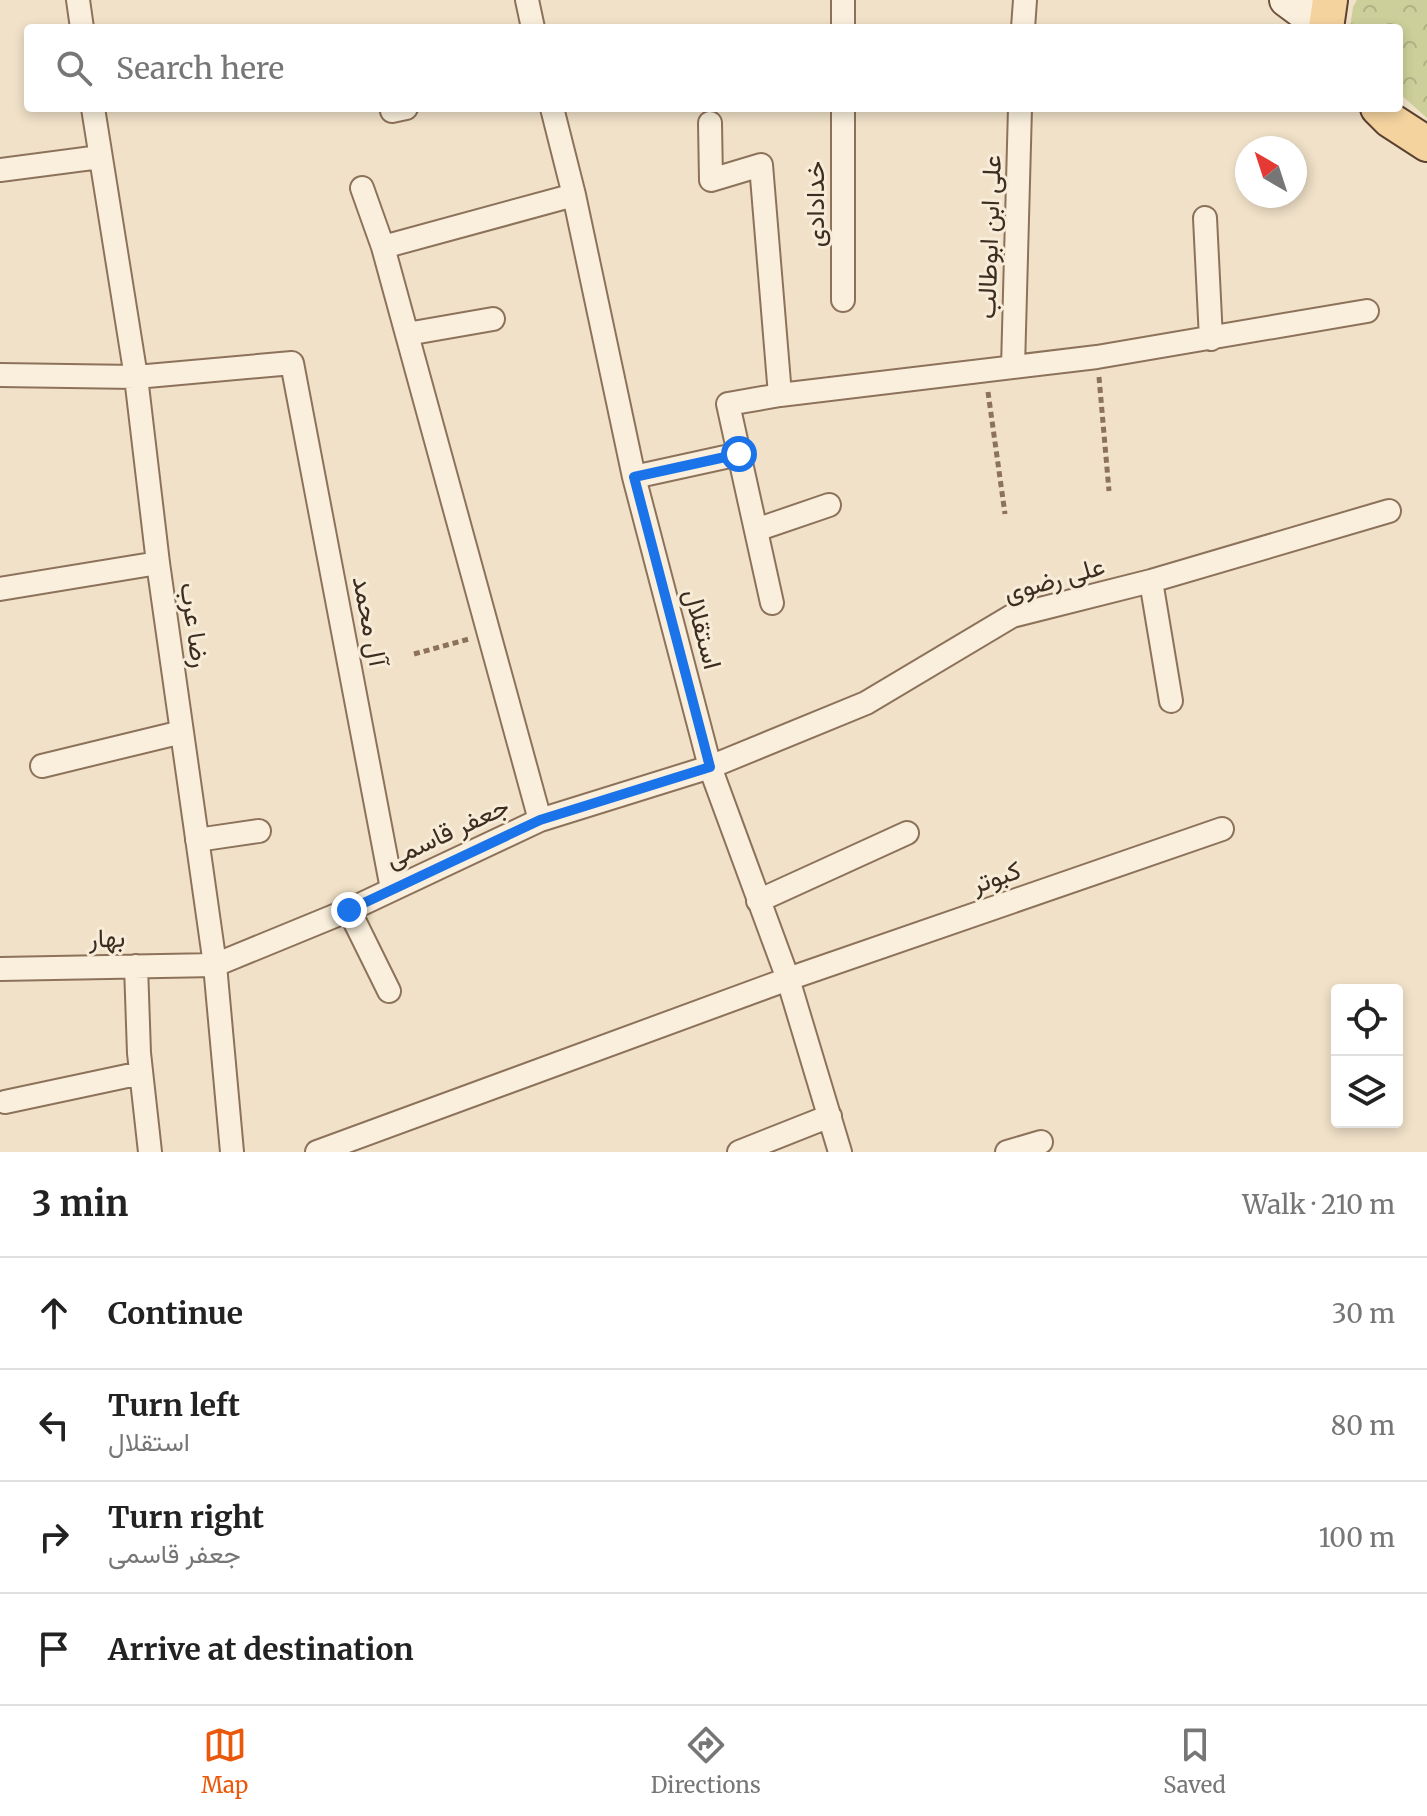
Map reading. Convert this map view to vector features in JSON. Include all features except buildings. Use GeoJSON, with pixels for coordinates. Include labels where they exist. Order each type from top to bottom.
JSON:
{"type":"FeatureCollection","features":[{"type":"Feature","properties":{"kind":"main road"},"geometry":{"type":"LineString","coordinates":[[1286,0],[1319,24]]}},
{"type":"Feature","properties":{"kind":"main road"},"geometry":{"type":"LineString","coordinates":[[1326,24],[1330,0]]}},
{"type":"Feature","properties":{"kind":"main road"},"geometry":{"type":"LineString","coordinates":[[1382,112],[1427,144]]}},
{"type":"Feature","properties":{"kind":"street"},"geometry":{"type":"LineString","coordinates":[[78,0],[81,24]]}},
{"type":"Feature","properties":{"kind":"street"},"geometry":{"type":"LineString","coordinates":[[527,0],[532,24]]}},
{"type":"Feature","properties":{"kind":"street"},"geometry":{"type":"LineString","coordinates":[[843,0],[843,24]]}},
{"type":"Feature","properties":{"kind":"street"},"geometry":{"type":"LineString","coordinates":[[1023,24],[1025,0]]}},
{"type":"Feature","properties":{"kind":"street","name":"رضا عرب"},"geometry":{"type":"LineString","coordinates":[[98,112],[100,157],[136,377],[158,563],[215,965],[232,1152]]}},
{"type":"Feature","properties":{"kind":"street","name":"استقلال"},"geometry":{"type":"LineString","coordinates":[[553,112],[574,195],[634,477],[710,767],[788,979],[840,1152]]}},
{"type":"Feature","properties":{"kind":"street","name":"خدادادی"},"geometry":{"type":"LineString","coordinates":[[843,112],[843,300]]}},
{"type":"Feature","properties":{"kind":"street","name":"علی ابن ابوطالب"},"geometry":{"type":"LineString","coordinates":[[1013,367],[1020,112]]}},
{"type":"Feature","properties":{"kind":"street"},"geometry":{"type":"LineString","coordinates":[[710,123],[711,180],[761,165],[780,395]]}},
{"type":"Feature","properties":{"kind":"street"},"geometry":{"type":"LineString","coordinates":[[0,170],[100,157]]}},
{"type":"Feature","properties":{"kind":"street"},"geometry":{"type":"LineString","coordinates":[[362,188],[383,247],[540,820]]}},
{"type":"Feature","properties":{"kind":"street"},"geometry":{"type":"LineString","coordinates":[[383,247],[574,195]]}},
{"type":"Feature","properties":{"kind":"street"},"geometry":{"type":"LineString","coordinates":[[1205,218],[1211,339]]}},
{"type":"Feature","properties":{"kind":"street"},"geometry":{"type":"LineString","coordinates":[[772,603],[728,404],[1097,357],[1367,311]]}},
{"type":"Feature","properties":{"kind":"street"},"geometry":{"type":"LineString","coordinates":[[407,334],[493,319]]}},
{"type":"Feature","properties":{"kind":"street","name":"آل محمد"},"geometry":{"type":"LineString","coordinates":[[136,377],[292,363],[392,889]]}},
{"type":"Feature","properties":{"kind":"street"},"geometry":{"type":"LineString","coordinates":[[0,375],[136,377]]}},
{"type":"Feature","properties":{"kind":"street"},"geometry":{"type":"LineString","coordinates":[[634,477],[739,454]]}},
{"type":"Feature","properties":{"kind":"street"},"geometry":{"type":"LineString","coordinates":[[756,530],[829,505]]}},
{"type":"Feature","properties":{"kind":"street","name":"علی رضوی"},"geometry":{"type":"LineString","coordinates":[[710,767],[866,703],[1012,616],[1151,581],[1389,511]]}},
{"type":"Feature","properties":{"kind":"street"},"geometry":{"type":"LineString","coordinates":[[0,589],[158,563]]}},
{"type":"Feature","properties":{"kind":"street"},"geometry":{"type":"LineString","coordinates":[[1151,581],[1171,701]]}},
{"type":"Feature","properties":{"kind":"street"},"geometry":{"type":"LineString","coordinates":[[42,766],[182,732]]}},
{"type":"Feature","properties":{"kind":"street","name":"جعفر قاسمی"},"geometry":{"type":"LineString","coordinates":[[215,965],[349,910],[540,820],[710,767]]}},
{"type":"Feature","properties":{"kind":"street","name":"کبوتر"},"geometry":{"type":"LineString","coordinates":[[317,1152],[788,979],[1222,829]]}},
{"type":"Feature","properties":{"kind":"street"},"geometry":{"type":"LineString","coordinates":[[197,840],[259,831]]}},
{"type":"Feature","properties":{"kind":"street"},"geometry":{"type":"LineString","coordinates":[[758,901],[907,833]]}},
{"type":"Feature","properties":{"kind":"street"},"geometry":{"type":"LineString","coordinates":[[349,910],[389,991]]}},
{"type":"Feature","properties":{"kind":"street","name":"بهار"},"geometry":{"type":"LineString","coordinates":[[0,969],[215,965]]}},
{"type":"Feature","properties":{"kind":"street"},"geometry":{"type":"LineString","coordinates":[[136,966],[141,1073],[150,1152]]}},
{"type":"Feature","properties":{"kind":"street"},"geometry":{"type":"LineString","coordinates":[[5,1102],[141,1073]]}},
{"type":"Feature","properties":{"kind":"street"},"geometry":{"type":"LineString","coordinates":[[739,1152],[830,1116]]}},
{"type":"Feature","properties":{"kind":"street"},"geometry":{"type":"LineString","coordinates":[[1007,1152],[1041,1142]]}},
{"type":"Feature","properties":{"kind":"path"},"geometry":{"type":"LineString","coordinates":[[1097,357],[1109,491]]}},
{"type":"Feature","properties":{"kind":"path"},"geometry":{"type":"LineString","coordinates":[[985,371],[1005,514]]}},
{"type":"Feature","properties":{"kind":"path"},"geometry":{"type":"LineString","coordinates":[[414,654],[489,633]]}},
{"type":"Feature","properties":{"kind":"green space"},"geometry":{"type":"Polygon","coordinates":[[[1357,0],[1427,0],[1427,118],[1403,97],[1403,24],[1351,24],[1357,0]]]}},
{"type":"Feature","properties":{"kind":"route"},"geometry":{"type":"LineString","coordinates":[[349,910],[540,820],[710,767],[634,477],[739,454]]}}]}
